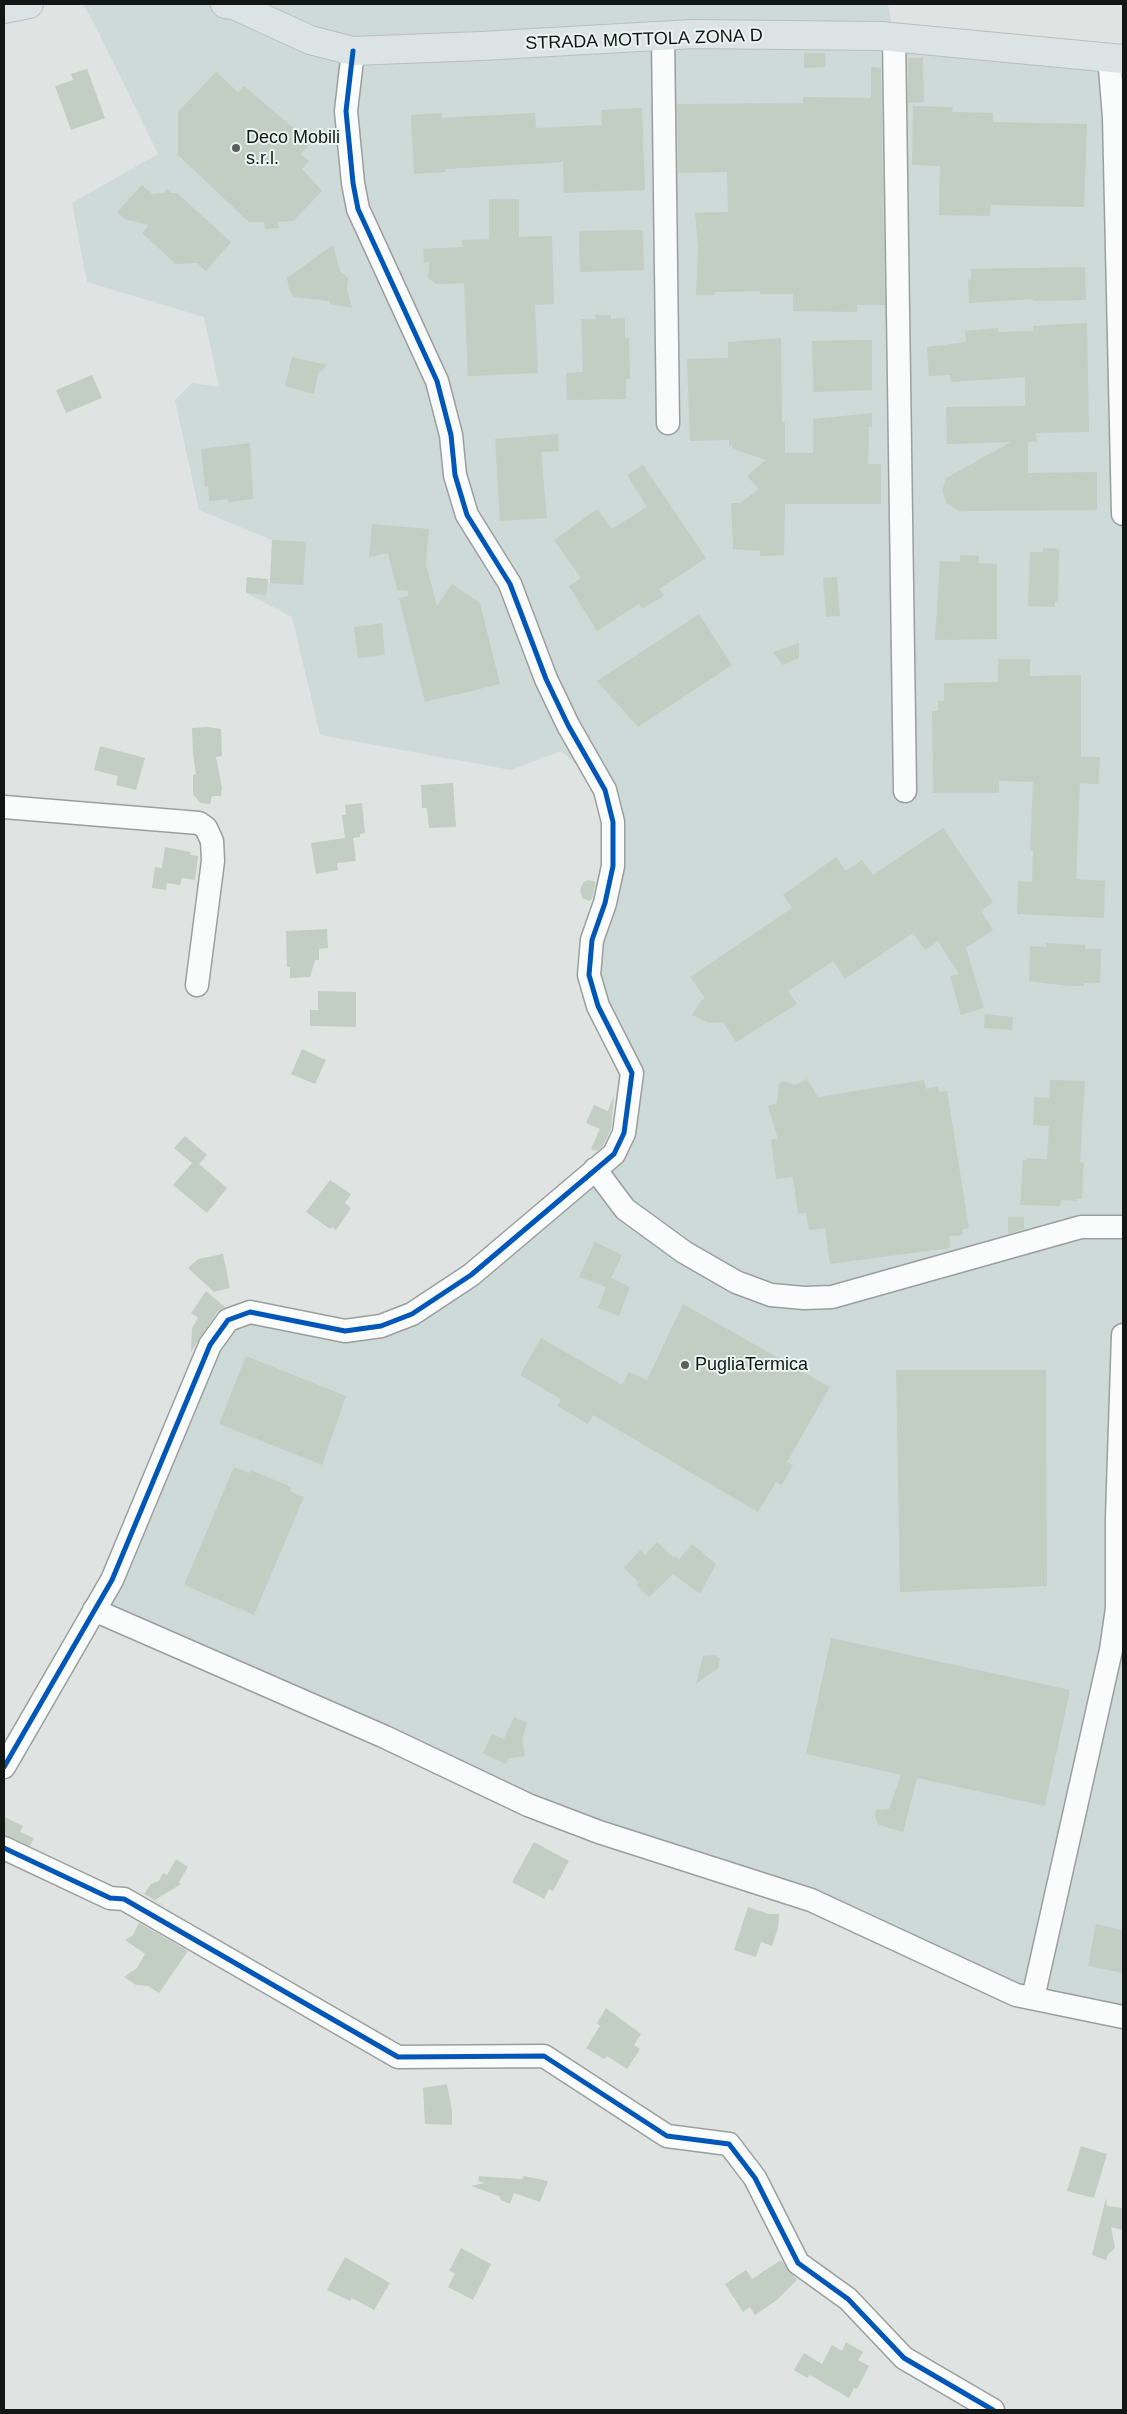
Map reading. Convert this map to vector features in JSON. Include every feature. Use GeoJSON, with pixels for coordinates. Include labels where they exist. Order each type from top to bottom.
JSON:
{"type":"FeatureCollection","features":[{"type":"Feature","properties":{"kind":"main road"},"geometry":{"type":"LineString","coordinates":[[4,9],[29,4]]}},
{"type":"Feature","properties":{"kind":"main road","name":"STRADA MOTTOLA ZONA D"},"geometry":{"type":"LineString","coordinates":[[231,4],[310,40],[353,51],[692,34],[894,37],[1116,58]]}},
{"type":"Feature","properties":{"kind":"street"},"geometry":{"type":"LineString","coordinates":[[663,36],[668,423]]}},
{"type":"Feature","properties":{"kind":"street"},"geometry":{"type":"LineString","coordinates":[[894,37],[905,792]]}},
{"type":"Feature","properties":{"kind":"street"},"geometry":{"type":"LineString","coordinates":[[4,1767],[112,1580],[210,1346],[228,1320],[250,1312],[345,1331],[381,1326],[412,1314],[471,1275],[614,1154],[623,1139],[632,1073],[598,1006],[589,975],[592,940],[605,902],[613,866],[613,822],[605,790],[560,710],[510,584],[467,515],[455,475],[451,435],[437,381],[358,210],[353,182],[346,112],[353,51]]}},
{"type":"Feature","properties":{"kind":"street"},"geometry":{"type":"LineString","coordinates":[[1116,58],[1114,117],[1123,514]]}},
{"type":"Feature","properties":{"kind":"street"},"geometry":{"type":"LineString","coordinates":[[4,807],[199,823],[206,828],[212,841],[213,861],[197,985]]}},
{"type":"Feature","properties":{"kind":"street"},"geometry":{"type":"LineString","coordinates":[[595,1169],[625,1209],[684,1252],[736,1282],[770,1295],[787,1297],[832,1296],[1081,1227],[1123,1227]]}},
{"type":"Feature","properties":{"kind":"street"},"geometry":{"type":"LineString","coordinates":[[1033,1998],[1111,1650],[1117,1608],[1117,1517],[1123,1335]]}},
{"type":"Feature","properties":{"kind":"street"},"geometry":{"type":"LineString","coordinates":[[94,1610],[385,1737],[528,1805],[598,1832],[810,1900],[1016,1994],[1123,2017]]}},
{"type":"Feature","properties":{"kind":"street"},"geometry":{"type":"LineString","coordinates":[[4,1848],[110,1898],[124,1899],[398,2057],[544,2056],[667,2136],[729,2144],[755,2178],[798,2263],[848,2299],[904,2358],[993,2410]]}},
{"type":"Feature","properties":{"kind":"shaded area"},"geometry":{"type":"Polygon","coordinates":[[[83,4],[888,4],[894,37],[1123,66],[1123,2017],[1016,1995],[677,1857],[94,1610],[228,1320],[345,1331],[412,1314],[614,1154],[632,1073],[598,1006],[605,903],[605,790],[561,751],[511,770],[320,735],[292,617],[246,593],[247,577],[270,583],[272,540],[199,510],[175,400],[192,383],[219,387],[204,317],[87,282],[72,203],[158,154],[83,4]]]}},
{"type":"Feature","properties":{"kind":"building"},"geometry":{"type":"Polygon","coordinates":[[[804,53],[825,53],[826,67],[804,68],[804,53]]]}},
{"type":"Feature","properties":{"kind":"building"},"geometry":{"type":"Polygon","coordinates":[[[908,58],[923,58],[924,102],[908,103],[908,58]]]}},
{"type":"Feature","properties":{"kind":"building"},"geometry":{"type":"Polygon","coordinates":[[[871,67],[881,68],[885,305],[857,305],[857,312],[793,311],[793,294],[760,294],[760,291],[715,292],[715,295],[696,295],[698,247],[695,213],[728,212],[727,172],[678,173],[677,104],[803,103],[803,97],[871,98],[871,67]]]}},
{"type":"Feature","properties":{"kind":"building"},"geometry":{"type":"Polygon","coordinates":[[[87,69],[105,118],[71,130],[55,86],[73,80],[71,74],[87,69]]]}},
{"type":"Feature","properties":{"kind":"building","name":"Deco Mobili s.r.l."},"geometry":{"type":"Polygon","coordinates":[[[216,72],[238,92],[244,86],[311,143],[300,154],[309,161],[302,169],[322,191],[293,221],[278,222],[279,228],[265,229],[264,222],[249,222],[178,155],[178,112],[216,72]]]}},
{"type":"Feature","properties":{"kind":"building"},"geometry":{"type":"Polygon","coordinates":[[[913,106],[953,107],[952,112],[993,113],[993,122],[1087,124],[1084,207],[991,205],[990,216],[939,215],[940,166],[912,165],[913,106]]]}},
{"type":"Feature","properties":{"kind":"building"},"geometry":{"type":"Polygon","coordinates":[[[642,108],[645,190],[564,193],[563,162],[445,169],[446,172],[414,174],[411,115],[442,113],[442,118],[535,113],[536,128],[602,125],[601,110],[642,108]]]}},
{"type":"Feature","properties":{"kind":"building"},"geometry":{"type":"Polygon","coordinates":[[[142,185],[152,194],[163,193],[167,189],[171,193],[177,193],[231,242],[206,271],[197,263],[176,264],[142,233],[149,225],[125,219],[117,212],[142,185]]]}},
{"type":"Feature","properties":{"kind":"building"},"geometry":{"type":"Polygon","coordinates":[[[489,199],[519,199],[519,237],[552,236],[554,304],[535,305],[538,373],[468,376],[464,283],[436,284],[428,278],[429,262],[424,263],[423,249],[462,247],[462,240],[489,239],[489,199]]]}},
{"type":"Feature","properties":{"kind":"building"},"geometry":{"type":"Polygon","coordinates":[[[643,230],[644,270],[580,272],[579,231],[643,230]]]}},
{"type":"Feature","properties":{"kind":"building"},"geometry":{"type":"Polygon","coordinates":[[[333,245],[340,271],[348,278],[347,289],[352,308],[330,304],[330,301],[294,297],[289,289],[287,278],[333,245]]]}},
{"type":"Feature","properties":{"kind":"building"},"geometry":{"type":"Polygon","coordinates":[[[1085,267],[1086,300],[1033,301],[1033,299],[969,303],[968,280],[971,279],[971,269],[1085,267]]]}},
{"type":"Feature","properties":{"kind":"building"},"geometry":{"type":"Polygon","coordinates":[[[595,315],[611,315],[611,319],[625,318],[625,338],[629,338],[630,379],[626,379],[626,399],[567,400],[566,373],[583,372],[581,319],[596,319],[595,315]]]}},
{"type":"Feature","properties":{"kind":"building"},"geometry":{"type":"Polygon","coordinates":[[[1087,323],[1089,432],[1036,433],[1037,442],[1028,442],[1028,473],[1097,472],[1097,510],[960,511],[947,504],[942,491],[946,478],[1011,442],[947,444],[946,407],[1025,406],[1025,377],[951,382],[950,375],[929,376],[927,347],[966,342],[965,331],[998,328],[998,332],[1033,331],[1033,326],[1087,323]]]}},
{"type":"Feature","properties":{"kind":"building"},"geometry":{"type":"Polygon","coordinates":[[[781,338],[782,422],[785,422],[785,453],[813,453],[813,419],[872,413],[872,427],[869,427],[868,464],[881,464],[881,504],[785,504],[784,555],[760,556],[760,551],[733,549],[731,503],[740,503],[759,489],[747,476],[766,460],[732,449],[732,445],[729,446],[729,440],[690,441],[687,359],[728,358],[728,342],[781,338]]]}},
{"type":"Feature","properties":{"kind":"building"},"geometry":{"type":"Polygon","coordinates":[[[872,340],[872,390],[813,392],[812,341],[872,340]]]}},
{"type":"Feature","properties":{"kind":"building"},"geometry":{"type":"Polygon","coordinates":[[[292,357],[327,365],[318,374],[314,394],[285,386],[292,357]]]}},
{"type":"Feature","properties":{"kind":"building"},"geometry":{"type":"Polygon","coordinates":[[[92,375],[102,398],[66,413],[56,390],[92,375]]]}},
{"type":"Feature","properties":{"kind":"building"},"geometry":{"type":"Polygon","coordinates":[[[558,434],[559,451],[541,452],[547,518],[500,521],[495,439],[558,434]]]}},
{"type":"Feature","properties":{"kind":"building"},"geometry":{"type":"Polygon","coordinates":[[[250,443],[253,499],[229,502],[228,499],[209,501],[208,486],[205,487],[201,449],[250,443]]]}},
{"type":"Feature","properties":{"kind":"building"},"geometry":{"type":"Polygon","coordinates":[[[643,465],[706,558],[659,589],[664,596],[642,609],[639,604],[597,631],[569,586],[581,578],[554,540],[597,509],[612,529],[647,507],[627,475],[643,465]]]}},
{"type":"Feature","properties":{"kind":"building"},"geometry":{"type":"Polygon","coordinates":[[[372,524],[429,529],[426,564],[437,606],[452,584],[480,603],[500,684],[425,702],[399,598],[408,596],[408,591],[397,590],[388,553],[369,557],[372,524]]]}},
{"type":"Feature","properties":{"kind":"building"},"geometry":{"type":"Polygon","coordinates":[[[272,540],[306,542],[303,585],[270,583],[272,540]]]}},
{"type":"Feature","properties":{"kind":"building"},"geometry":{"type":"Polygon","coordinates":[[[1043,548],[1059,549],[1058,602],[1055,602],[1055,607],[1028,606],[1030,552],[1043,552],[1043,548]]]}},
{"type":"Feature","properties":{"kind":"building"},"geometry":{"type":"Polygon","coordinates":[[[960,555],[979,556],[979,563],[997,564],[997,639],[935,640],[940,561],[960,562],[960,555]]]}},
{"type":"Feature","properties":{"kind":"building"},"geometry":{"type":"Polygon","coordinates":[[[247,577],[268,579],[266,595],[246,593],[247,577]]]}},
{"type":"Feature","properties":{"kind":"building"},"geometry":{"type":"Polygon","coordinates":[[[837,577],[840,616],[826,617],[823,578],[837,577]]]}},
{"type":"Feature","properties":{"kind":"building"},"geometry":{"type":"Polygon","coordinates":[[[699,614],[732,665],[638,727],[597,681],[699,614]]]}},
{"type":"Feature","properties":{"kind":"building"},"geometry":{"type":"Polygon","coordinates":[[[382,623],[385,655],[358,658],[354,627],[382,623]]]}},
{"type":"Feature","properties":{"kind":"building"},"geometry":{"type":"Polygon","coordinates":[[[799,643],[799,658],[783,665],[773,652],[799,643]]]}},
{"type":"Feature","properties":{"kind":"building"},"geometry":{"type":"Polygon","coordinates":[[[998,659],[1030,659],[1030,676],[1081,675],[1081,757],[1100,757],[1099,784],[1080,783],[1076,879],[1105,881],[1104,918],[1017,914],[1018,881],[1032,882],[1033,851],[1030,850],[1033,782],[999,781],[999,793],[933,793],[932,711],[938,711],[938,701],[944,701],[944,683],[998,682],[998,659]]]}},
{"type":"Feature","properties":{"kind":"building"},"geometry":{"type":"Polygon","coordinates":[[[208,727],[221,729],[222,756],[216,757],[222,788],[221,796],[212,796],[210,804],[200,803],[193,794],[193,775],[196,774],[192,728],[208,727]]]}},
{"type":"Feature","properties":{"kind":"building"},"geometry":{"type":"Polygon","coordinates":[[[100,746],[145,758],[136,790],[116,785],[118,776],[94,770],[100,746]]]}},
{"type":"Feature","properties":{"kind":"building"},"geometry":{"type":"Polygon","coordinates":[[[453,783],[456,827],[429,828],[427,808],[422,808],[421,785],[453,783]]]}},
{"type":"Feature","properties":{"kind":"building"},"geometry":{"type":"Polygon","coordinates":[[[362,803],[365,833],[360,834],[360,837],[353,838],[356,861],[337,863],[338,870],[316,874],[311,843],[345,838],[342,815],[346,815],[345,805],[362,803]]]}},
{"type":"Feature","properties":{"kind":"building"},"geometry":{"type":"Polygon","coordinates":[[[943,828],[993,902],[981,911],[993,930],[966,948],[984,1008],[961,1015],[950,976],[959,974],[938,941],[925,950],[913,933],[845,979],[833,961],[788,991],[797,1004],[736,1042],[723,1022],[709,1023],[692,1015],[705,998],[690,977],[792,908],[783,895],[836,857],[846,871],[862,860],[873,875],[943,828]]]}},
{"type":"Feature","properties":{"kind":"building"},"geometry":{"type":"Polygon","coordinates":[[[165,847],[191,852],[190,855],[198,856],[195,880],[182,878],[180,885],[167,883],[166,890],[152,888],[155,867],[162,868],[165,847]]]}},
{"type":"Feature","properties":{"kind":"building"},"geometry":{"type":"Polygon","coordinates":[[[588,880],[596,882],[592,899],[589,901],[582,898],[580,890],[583,883],[588,880]]]}},
{"type":"Feature","properties":{"kind":"building"},"geometry":{"type":"Polygon","coordinates":[[[327,929],[328,948],[319,949],[319,960],[315,960],[310,977],[290,978],[290,967],[287,967],[286,931],[327,929]]]}},
{"type":"Feature","properties":{"kind":"building"},"geometry":{"type":"Polygon","coordinates":[[[1046,943],[1085,945],[1085,949],[1101,949],[1100,983],[1068,986],[1029,981],[1030,946],[1046,947],[1046,943]]]}},
{"type":"Feature","properties":{"kind":"building"},"geometry":{"type":"Polygon","coordinates":[[[318,991],[356,992],[356,1027],[310,1026],[310,1010],[318,1010],[318,991]]]}},
{"type":"Feature","properties":{"kind":"building"},"geometry":{"type":"Polygon","coordinates":[[[985,1014],[1013,1017],[1012,1030],[984,1028],[985,1014]]]}},
{"type":"Feature","properties":{"kind":"building"},"geometry":{"type":"Polygon","coordinates":[[[302,1049],[326,1060],[315,1084],[291,1074],[302,1049]]]}},
{"type":"Feature","properties":{"kind":"building"},"geometry":{"type":"Polygon","coordinates":[[[807,1079],[818,1097],[924,1080],[926,1089],[938,1086],[939,1092],[947,1091],[969,1228],[962,1229],[963,1235],[949,1236],[950,1248],[830,1264],[825,1228],[809,1230],[806,1213],[798,1214],[793,1177],[776,1179],[771,1139],[778,1139],[768,1106],[777,1103],[779,1084],[783,1081],[796,1085],[807,1079]]]}},
{"type":"Feature","properties":{"kind":"building"},"geometry":{"type":"Polygon","coordinates":[[[1050,1080],[1085,1081],[1080,1162],[1084,1163],[1082,1199],[1077,1199],[1077,1201],[1061,1200],[1060,1206],[1020,1205],[1023,1160],[1026,1160],[1026,1158],[1047,1159],[1049,1126],[1033,1125],[1034,1097],[1049,1098],[1050,1080]]]}},
{"type":"Feature","properties":{"kind":"building"},"geometry":{"type":"Polygon","coordinates":[[[614,1095],[611,1129],[603,1146],[597,1151],[591,1149],[600,1129],[586,1123],[594,1105],[608,1111],[614,1095]]]}},
{"type":"Feature","properties":{"kind":"building"},"geometry":{"type":"Polygon","coordinates":[[[185,1136],[207,1155],[199,1164],[227,1188],[207,1213],[173,1185],[192,1163],[174,1148],[185,1136]]]}},
{"type":"Feature","properties":{"kind":"building"},"geometry":{"type":"Polygon","coordinates":[[[330,1180],[351,1194],[345,1203],[351,1208],[336,1230],[332,1227],[330,1229],[306,1212],[330,1180]]]}},
{"type":"Feature","properties":{"kind":"building"},"geometry":{"type":"Polygon","coordinates":[[[1008,1217],[1024,1217],[1024,1229],[1008,1234],[1008,1217]]]}},
{"type":"Feature","properties":{"kind":"building"},"geometry":{"type":"Polygon","coordinates":[[[595,1242],[622,1255],[611,1278],[630,1287],[619,1316],[598,1308],[606,1287],[579,1277],[595,1242]]]}},
{"type":"Feature","properties":{"kind":"building"},"geometry":{"type":"Polygon","coordinates":[[[223,1254],[230,1288],[214,1292],[188,1268],[198,1259],[223,1254]]]}},
{"type":"Feature","properties":{"kind":"building"},"geometry":{"type":"Polygon","coordinates":[[[206,1291],[225,1307],[217,1312],[191,1352],[192,1328],[198,1318],[191,1313],[206,1291]]]}},
{"type":"Feature","properties":{"kind":"building"},"geometry":{"type":"Polygon","coordinates":[[[683,1304],[830,1387],[787,1462],[793,1465],[782,1485],[776,1482],[758,1512],[593,1415],[588,1424],[557,1406],[561,1399],[520,1375],[541,1338],[622,1385],[629,1372],[647,1380],[683,1304]]]}},
{"type":"Feature","properties":{"kind":"building"},"geometry":{"type":"Polygon","coordinates":[[[246,1356],[346,1396],[322,1465],[219,1424],[246,1356]]]}},
{"type":"Feature","properties":{"kind":"building"},"geometry":{"type":"Polygon","coordinates":[[[896,1370],[1046,1370],[1047,1586],[900,1592],[896,1370]]]}},
{"type":"Feature","properties":{"kind":"building"},"geometry":{"type":"Polygon","coordinates":[[[234,1467],[250,1473],[251,1470],[291,1487],[290,1491],[304,1497],[254,1615],[184,1585],[234,1467]]]}},
{"type":"Feature","properties":{"kind":"building"},"geometry":{"type":"Polygon","coordinates":[[[657,1542],[674,1558],[676,1556],[679,1559],[692,1544],[716,1564],[700,1594],[673,1574],[649,1597],[636,1585],[639,1582],[624,1568],[640,1550],[645,1555],[657,1542]]]}},
{"type":"Feature","properties":{"kind":"building"},"geometry":{"type":"Polygon","coordinates":[[[831,1638],[1070,1690],[1045,1806],[917,1778],[903,1832],[879,1825],[875,1818],[876,1810],[889,1809],[901,1775],[806,1754],[831,1638]]]}},
{"type":"Feature","properties":{"kind":"building"},"geometry":{"type":"Polygon","coordinates":[[[714,1655],[720,1658],[718,1668],[696,1684],[703,1656],[714,1655]]]}},
{"type":"Feature","properties":{"kind":"building"},"geometry":{"type":"Polygon","coordinates":[[[514,1717],[527,1723],[522,1739],[525,1756],[509,1758],[506,1764],[483,1753],[492,1734],[504,1739],[514,1717]]]}},
{"type":"Feature","properties":{"kind":"building"},"geometry":{"type":"Polygon","coordinates":[[[4,1817],[23,1826],[20,1832],[34,1838],[30,1846],[4,1835],[4,1817]]]}},
{"type":"Feature","properties":{"kind":"building"},"geometry":{"type":"Polygon","coordinates":[[[534,1842],[569,1861],[553,1891],[549,1889],[544,1899],[512,1882],[534,1842]]]}},
{"type":"Feature","properties":{"kind":"building"},"geometry":{"type":"Polygon","coordinates":[[[176,1859],[188,1867],[179,1882],[181,1884],[155,1900],[173,1912],[144,1894],[151,1884],[159,1881],[163,1873],[167,1875],[176,1859]]]}},
{"type":"Feature","properties":{"kind":"building"},"geometry":{"type":"Polygon","coordinates":[[[748,1907],[769,1914],[779,1914],[778,1928],[772,1946],[761,1942],[756,1957],[734,1950],[748,1907]]]}},
{"type":"Feature","properties":{"kind":"building"},"geometry":{"type":"Polygon","coordinates":[[[139,1923],[188,1951],[159,1993],[148,1986],[136,1985],[124,1977],[137,1968],[145,1954],[125,1940],[133,1935],[139,1923]]]}},
{"type":"Feature","properties":{"kind":"building"},"geometry":{"type":"Polygon","coordinates":[[[1096,1924],[1123,1930],[1123,1973],[1088,1966],[1096,1924]]]}},
{"type":"Feature","properties":{"kind":"building"},"geometry":{"type":"Polygon","coordinates":[[[606,2008],[641,2034],[634,2045],[640,2049],[627,2069],[607,2056],[604,2059],[586,2048],[600,2026],[597,2023],[606,2008]]]}},
{"type":"Feature","properties":{"kind":"building"},"geometry":{"type":"Polygon","coordinates":[[[447,2084],[452,2111],[452,2125],[425,2124],[423,2088],[447,2084]]]}},
{"type":"Feature","properties":{"kind":"building"},"geometry":{"type":"Polygon","coordinates":[[[1081,2146],[1107,2154],[1094,2198],[1067,2191],[1081,2146]]]}},
{"type":"Feature","properties":{"kind":"building"},"geometry":{"type":"Polygon","coordinates":[[[479,2176],[522,2179],[524,2176],[548,2181],[540,2202],[514,2193],[510,2204],[501,2200],[499,2196],[471,2186],[485,2183],[478,2181],[479,2176]]]}},
{"type":"Feature","properties":{"kind":"building"},"geometry":{"type":"Polygon","coordinates":[[[1106,2198],[1107,2206],[1123,2208],[1123,2230],[1111,2227],[1115,2248],[1108,2254],[1106,2260],[1092,2255],[1106,2198]]]}},
{"type":"Feature","properties":{"kind":"building"},"geometry":{"type":"Polygon","coordinates":[[[461,2248],[491,2264],[473,2300],[448,2287],[455,2273],[449,2271],[461,2248]]]}},
{"type":"Feature","properties":{"kind":"building"},"geometry":{"type":"Polygon","coordinates":[[[345,2257],[390,2283],[374,2310],[352,2298],[350,2301],[327,2290],[345,2257]]]}},
{"type":"Feature","properties":{"kind":"building"},"geometry":{"type":"Polygon","coordinates":[[[781,2260],[797,2280],[777,2300],[755,2315],[750,2307],[743,2312],[725,2284],[746,2270],[752,2279],[781,2260]]]}},
{"type":"Feature","properties":{"kind":"building"},"geometry":{"type":"Polygon","coordinates":[[[846,2342],[863,2352],[858,2360],[869,2366],[857,2389],[854,2388],[849,2398],[810,2375],[807,2378],[794,2370],[804,2353],[822,2364],[832,2345],[842,2351],[846,2342]]]}},
{"type":"Feature","properties":{"kind":"cycle path"},"geometry":{"type":"LineString","coordinates":[[4,1767],[112,1580],[210,1345],[228,1320],[250,1312],[345,1331],[381,1326],[412,1314],[471,1275],[614,1154],[624,1133],[632,1073],[598,1006],[589,975],[592,940],[605,903],[613,866],[613,822],[605,790],[568,725],[546,679],[510,584],[467,515],[455,475],[451,435],[437,381],[358,209],[353,183],[346,111],[353,51]]}},
{"type":"Feature","properties":{"kind":"cycle path"},"geometry":{"type":"LineString","coordinates":[[4,1848],[110,1898],[124,1899],[398,2057],[544,2056],[667,2136],[729,2144],[755,2178],[798,2263],[848,2299],[904,2358],[993,2410]]}},
{"type":"Feature","properties":{"kind":"place","name":"Deco Mobili s.r.l."},"geometry":{"type":"Point","coordinates":[236,148]}},
{"type":"Feature","properties":{"kind":"place","name":"PugliaTermica"},"geometry":{"type":"Point","coordinates":[685,1365]}}]}
